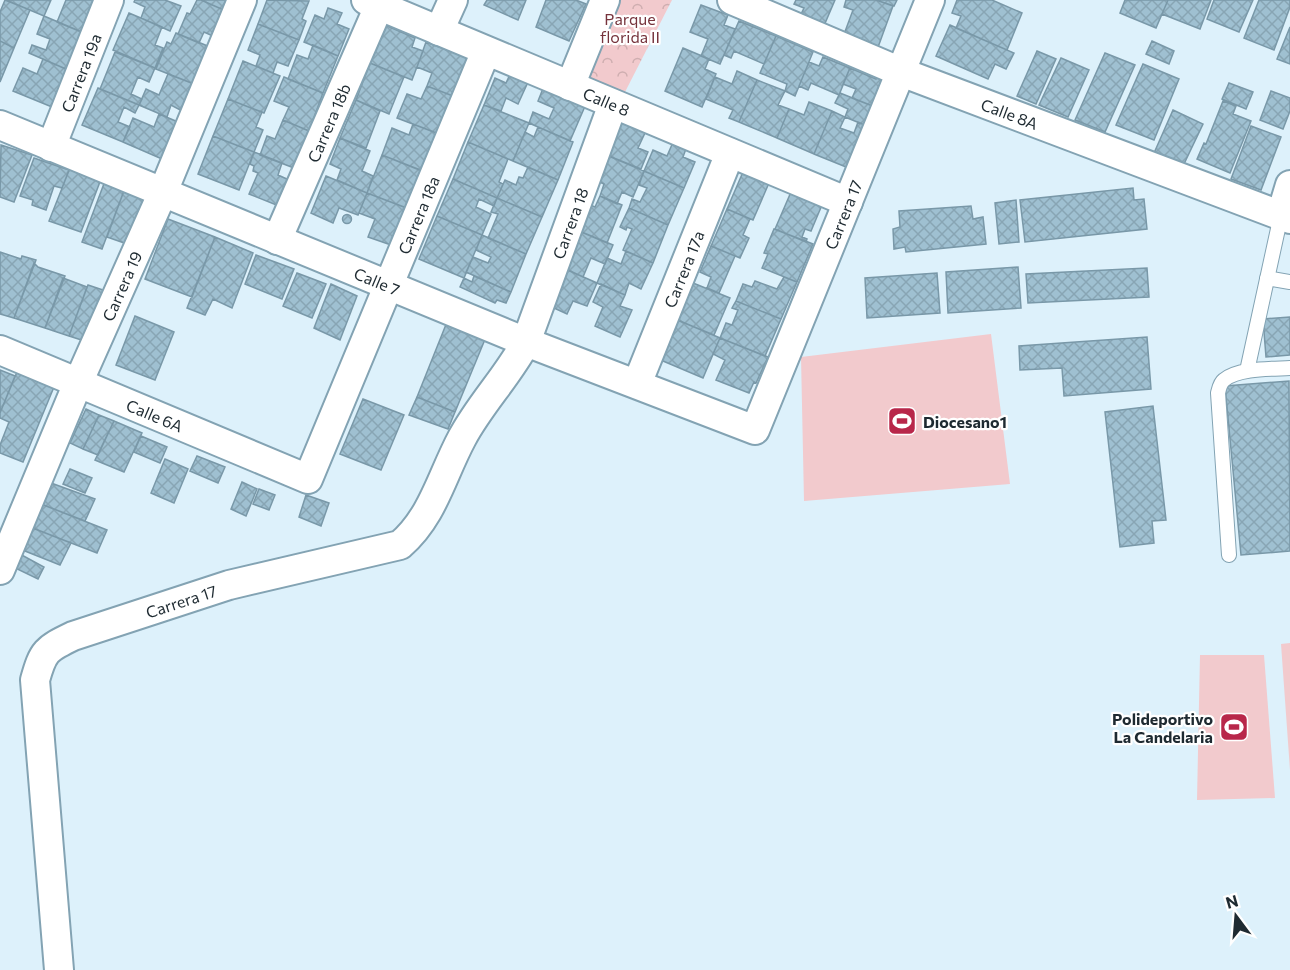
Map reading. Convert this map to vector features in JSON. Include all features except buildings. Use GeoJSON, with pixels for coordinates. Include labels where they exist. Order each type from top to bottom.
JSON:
{"type":"FeatureCollection","features":[{"type":"Feature","properties":{"kind":"street","name":"Carrera 19a"},"geometry":{"type":"LineString","coordinates":[[51,147],[109,0]]}},
{"type":"Feature","properties":{"kind":"street","name":"Carrera 19"},"geometry":{"type":"LineString","coordinates":[[0,570],[78,383],[163,192],[242,0]]}},
{"type":"Feature","properties":{"kind":"street"},"geometry":{"type":"LineString","coordinates":[[439,31],[453,0]]}},
{"type":"Feature","properties":{"kind":"street"},"geometry":{"type":"LineString","coordinates":[[570,86],[605,0]]}},
{"type":"Feature","properties":{"kind":"street","name":"Carrera 17"},"geometry":{"type":"LineString","coordinates":[[755,430],[930,0]]}},
{"type":"Feature","properties":{"kind":"street","name":"Calle 8"},"geometry":{"type":"LineString","coordinates":[[372,3],[848,202]]}},
{"type":"Feature","properties":{"kind":"street","name":"Carrera 18b"},"geometry":{"type":"LineString","coordinates":[[277,240],[372,3]]}},
{"type":"Feature","properties":{"kind":"street","name":"Calle 8A"},"geometry":{"type":"LineString","coordinates":[[750,3],[901,72],[1285,217]]}},
{"type":"Feature","properties":{"kind":"street","name":"Carrera 18a"},"geometry":{"type":"LineString","coordinates":[[308,479],[486,51]]}},
{"type":"Feature","properties":{"kind":"street","name":"Carrera 18"},"geometry":{"type":"LineString","coordinates":[[526,342],[614,104]]}},
{"type":"Feature","properties":{"kind":"street","name":"Calle 7"},"geometry":{"type":"LineString","coordinates":[[0,126],[526,342],[755,430]]}},
{"type":"Feature","properties":{"kind":"street","name":"Carrera 17a"},"geometry":{"type":"LineString","coordinates":[[637,384],[730,153]]}},
{"type":"Feature","properties":{"kind":"street"},"geometry":{"type":"LineString","coordinates":[[1285,217],[1290,185]]}},
{"type":"Feature","properties":{"kind":"street","name":"Carrera 17"},"geometry":{"type":"LineString","coordinates":[[59,970],[35,680],[41,658],[52,646],[73,636],[229,585],[400,545],[412,535],[432,505],[462,438],[479,409],[526,342]]}},
{"type":"Feature","properties":{"kind":"street","name":"Calle 6A"},"geometry":{"type":"LineString","coordinates":[[0,350],[308,479]]}},
{"type":"Feature","properties":{"kind":"lane"},"geometry":{"type":"LineString","coordinates":[[1247,371],[1267,278],[1285,217]]}},
{"type":"Feature","properties":{"kind":"lane"},"geometry":{"type":"LineString","coordinates":[[1267,278],[1290,282]]}},
{"type":"Feature","properties":{"kind":"lane"},"geometry":{"type":"LineString","coordinates":[[1229,555],[1218,393],[1220,385],[1224,380],[1247,371],[1290,368]]}},
{"type":"Feature","properties":{"kind":"green space","name":"Parque florida II"},"geometry":{"type":"Polygon","coordinates":[[[614,0],[672,0],[624,94],[583,77],[614,0]]]}},
{"type":"Feature","properties":{"kind":"green space","name":"Diocesano1"},"geometry":{"type":"Polygon","coordinates":[[[991,334],[1010,484],[804,501],[801,357],[991,334]]]}},
{"type":"Feature","properties":{"kind":"green space"},"geometry":{"type":"Polygon","coordinates":[[[1290,643],[1290,770],[1281,644],[1290,643]]]}},
{"type":"Feature","properties":{"kind":"green space","name":"Polideportivo La Candelaria"},"geometry":{"type":"Polygon","coordinates":[[[1200,655],[1264,655],[1275,798],[1197,800],[1200,655]]]}},
{"type":"Feature","properties":{"kind":"place","name":"Diocesano1"},"geometry":{"type":"Point","coordinates":[902,421]}},
{"type":"Feature","properties":{"kind":"place","name":"Polideportivo La Candelaria"},"geometry":{"type":"Point","coordinates":[1234,727]}}]}
